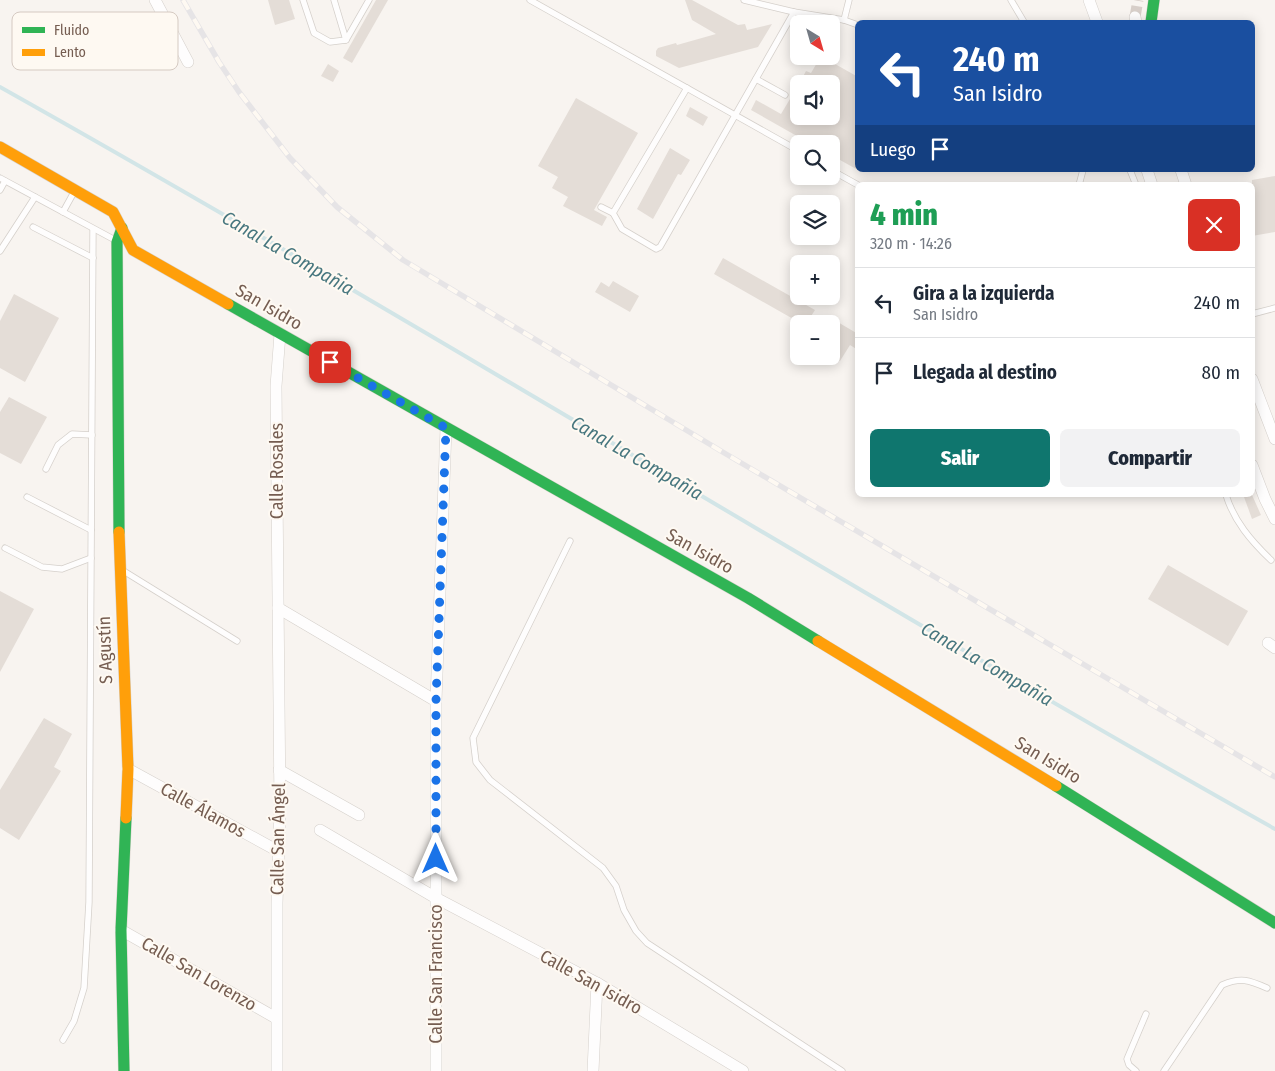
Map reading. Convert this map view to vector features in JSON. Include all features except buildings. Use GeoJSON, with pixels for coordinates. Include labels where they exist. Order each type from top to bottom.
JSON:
{"type":"FeatureCollection","features":[{"type":"Feature","properties":{"kind":"main road"},"geometry":{"type":"LineString","coordinates":[[1151,20],[1154,0]]}},
{"type":"Feature","properties":{"kind":"main road"},"geometry":{"type":"LineString","coordinates":[[0,146],[75,190]]}},
{"type":"Feature","properties":{"kind":"main road","name":"San Isidro"},"geometry":{"type":"LineString","coordinates":[[75,190],[114,212],[133,250],[748,598],[1080,800],[1275,923]]}},
{"type":"Feature","properties":{"kind":"main road","name":"S Agustín"},"geometry":{"type":"LineString","coordinates":[[122,228],[117,242],[119,569],[128,769],[121,930],[124,1071]]}},
{"type":"Feature","properties":{"kind":"street"},"geometry":{"type":"LineString","coordinates":[[155,0],[161,12]]}},
{"type":"Feature","properties":{"kind":"street"},"geometry":{"type":"LineString","coordinates":[[1089,0],[1096,20]]}},
{"type":"Feature","properties":{"kind":"street"},"geometry":{"type":"LineString","coordinates":[[178,43],[188,62]]}},
{"type":"Feature","properties":{"kind":"street","name":"Calle Rosales"},"geometry":{"type":"LineString","coordinates":[[278,608],[276,386],[280,334]]}},
{"type":"Feature","properties":{"kind":"street"},"geometry":{"type":"LineString","coordinates":[[1255,387],[1275,439]]}},
{"type":"Feature","properties":{"kind":"street","name":"Calle San Francisco"},"geometry":{"type":"LineString","coordinates":[[436,1071],[436,701],[446,428]]}},
{"type":"Feature","properties":{"kind":"street"},"geometry":{"type":"LineString","coordinates":[[1255,473],[1275,519]]}},
{"type":"Feature","properties":{"kind":"street"},"geometry":{"type":"LineString","coordinates":[[278,608],[436,701]]}},
{"type":"Feature","properties":{"kind":"street","name":"Calle San Ángel"},"geometry":{"type":"LineString","coordinates":[[277,1071],[278,608]]}},
{"type":"Feature","properties":{"kind":"street","name":"Calle Álamos"},"geometry":{"type":"LineString","coordinates":[[128,769],[278,850]]}},
{"type":"Feature","properties":{"kind":"street"},"geometry":{"type":"LineString","coordinates":[[279,770],[359,815]]}},
{"type":"Feature","properties":{"kind":"street","name":"Calle San Isidro"},"geometry":{"type":"LineString","coordinates":[[320,830],[436,898],[598,983],[743,1071]]}},
{"type":"Feature","properties":{"kind":"street","name":"Calle San Lorenzo"},"geometry":{"type":"LineString","coordinates":[[121,930],[276,1018]]}},
{"type":"Feature","properties":{"kind":"street"},"geometry":{"type":"LineString","coordinates":[[593,1071],[598,983]]}},
{"type":"Feature","properties":{"kind":"lane"},"geometry":{"type":"LineString","coordinates":[[304,0],[314,33],[330,42],[346,40]]}},
{"type":"Feature","properties":{"kind":"lane"},"geometry":{"type":"LineString","coordinates":[[334,0],[346,40]]}},
{"type":"Feature","properties":{"kind":"lane"},"geometry":{"type":"LineString","coordinates":[[346,40],[369,0]]}},
{"type":"Feature","properties":{"kind":"lane"},"geometry":{"type":"LineString","coordinates":[[530,0],[790,146]]}},
{"type":"Feature","properties":{"kind":"lane"},"geometry":{"type":"LineString","coordinates":[[744,0],[794,12],[844,20],[855,24]]}},
{"type":"Feature","properties":{"kind":"lane"},"geometry":{"type":"LineString","coordinates":[[844,20],[848,0]]}},
{"type":"Feature","properties":{"kind":"lane"},"geometry":{"type":"LineString","coordinates":[[1011,0],[1023,20]]}},
{"type":"Feature","properties":{"kind":"lane"},"geometry":{"type":"LineString","coordinates":[[601,207],[613,213],[622,229],[656,249],[660,247],[794,12]]}},
{"type":"Feature","properties":{"kind":"lane"},"geometry":{"type":"LineString","coordinates":[[756,79],[785,95]]}},
{"type":"Feature","properties":{"kind":"lane"},"geometry":{"type":"LineString","coordinates":[[613,213],[687,88]]}},
{"type":"Feature","properties":{"kind":"lane"},"geometry":{"type":"LineString","coordinates":[[840,175],[855,183]]}},
{"type":"Feature","properties":{"kind":"lane"},"geometry":{"type":"LineString","coordinates":[[0,190],[3,180],[117,242]]}},
{"type":"Feature","properties":{"kind":"lane"},"geometry":{"type":"LineString","coordinates":[[62,212],[75,190]]}},
{"type":"Feature","properties":{"kind":"lane"},"geometry":{"type":"LineString","coordinates":[[0,251],[35,197]]}},
{"type":"Feature","properties":{"kind":"lane"},"geometry":{"type":"LineString","coordinates":[[33,227],[93,258]]}},
{"type":"Feature","properties":{"kind":"lane"},"geometry":{"type":"LineString","coordinates":[[63,1040],[74,1021],[84,988],[89,902],[93,229]]}},
{"type":"Feature","properties":{"kind":"lane"},"geometry":{"type":"LineString","coordinates":[[1255,313],[1275,308]]}},
{"type":"Feature","properties":{"kind":"lane"},"geometry":{"type":"LineString","coordinates":[[46,469],[58,445],[72,434],[92,435]]}},
{"type":"Feature","properties":{"kind":"lane"},"geometry":{"type":"LineString","coordinates":[[27,497],[91,530]]}},
{"type":"Feature","properties":{"kind":"lane"},"geometry":{"type":"LineString","coordinates":[[1227,497],[1239,524],[1271,560]]}},
{"type":"Feature","properties":{"kind":"lane"},"geometry":{"type":"LineString","coordinates":[[570,540],[473,738],[476,762],[490,780],[603,868],[616,886],[624,910],[636,931],[647,943],[842,1071]]}},
{"type":"Feature","properties":{"kind":"lane"},"geometry":{"type":"LineString","coordinates":[[4,548],[42,567],[62,569],[91,558]]}},
{"type":"Feature","properties":{"kind":"lane"},"geometry":{"type":"LineString","coordinates":[[119,569],[237,641]]}},
{"type":"Feature","properties":{"kind":"lane"},"geometry":{"type":"LineString","coordinates":[[1164,1071],[1222,986],[1235,979],[1252,981],[1267,988]]}},
{"type":"Feature","properties":{"kind":"lane"},"geometry":{"type":"LineString","coordinates":[[1136,1071],[1129,1065],[1126,1059],[1146,1014]]}},
{"type":"Feature","properties":{"kind":"waterway","name":"Canal La Compañia"},"geometry":{"type":"LineString","coordinates":[[0,87],[320,271],[955,645],[1275,829]]}},
{"type":"Feature","properties":{"kind":"tunnel"},"geometry":{"type":"LineString","coordinates":[[1135,17],[1138,0]]}},
{"type":"Feature","properties":{"kind":"railway"},"geometry":{"type":"LineString","coordinates":[[183,0],[239,92],[290,158],[337,207],[403,260],[726,454],[1275,777]]}},
{"type":"Feature","properties":{"kind":"traffic: fast"},"geometry":{"type":"LineString","coordinates":[[1151,20],[1154,0]]}},
{"type":"Feature","properties":{"kind":"traffic: fast"},"geometry":{"type":"LineString","coordinates":[[119,532],[117,242],[122,228]]}},
{"type":"Feature","properties":{"kind":"traffic: fast"},"geometry":{"type":"LineString","coordinates":[[228,304],[748,598],[818,641]]}},
{"type":"Feature","properties":{"kind":"traffic: fast"},"geometry":{"type":"LineString","coordinates":[[1056,786],[1275,923]]}},
{"type":"Feature","properties":{"kind":"traffic: fast"},"geometry":{"type":"LineString","coordinates":[[124,1071],[121,930],[126,818]]}},
{"type":"Feature","properties":{"kind":"traffic: slow"},"geometry":{"type":"LineString","coordinates":[[0,147],[113,212],[133,250],[228,304]]}},
{"type":"Feature","properties":{"kind":"traffic: slow"},"geometry":{"type":"LineString","coordinates":[[119,532],[128,769],[126,818]]}},
{"type":"Feature","properties":{"kind":"traffic: slow"},"geometry":{"type":"LineString","coordinates":[[818,641],[1056,786]]}},
{"type":"Feature","properties":{"kind":"route"},"geometry":{"type":"LineString","coordinates":[[330,362],[446,428],[436,701],[436,859]]}}]}
